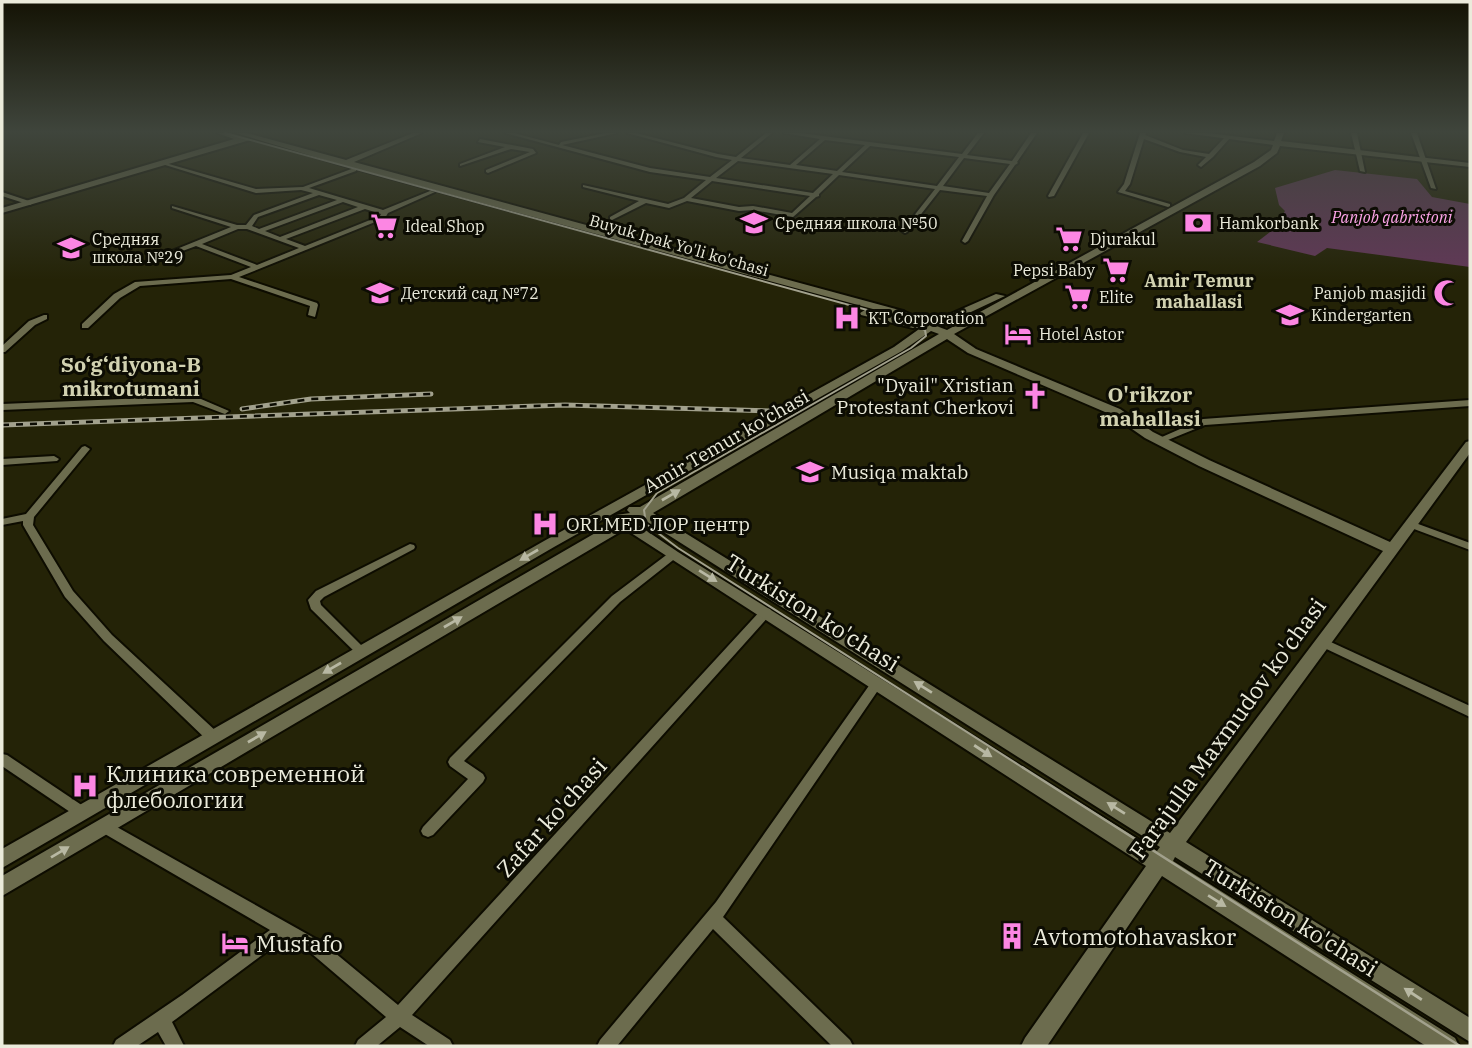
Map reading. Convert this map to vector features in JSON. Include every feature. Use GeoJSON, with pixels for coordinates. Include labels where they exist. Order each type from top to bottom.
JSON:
{"type":"FeatureCollection","features":[{"type":"Feature","properties":{"kind":"main road"},"geometry":{"type":"LineString","coordinates":[[2,211],[101,182]]}},
{"type":"Feature","properties":{"kind":"main road","name":"Buyuk Ipak Yo'li ko'chasi"},"geometry":{"type":"LineString","coordinates":[[396,182],[899,323],[929,327]]}},
{"type":"Feature","properties":{"kind":"main road","name":"Buyuk Ipak Yo'li ko'chasi"},"geometry":{"type":"LineString","coordinates":[[409,182],[899,313],[947,334],[972,351],[1116,412],[1160,440],[1391,549]]}},
{"type":"Feature","properties":{"kind":"main road","name":"Amir Temur ko'chasi"},"geometry":{"type":"LineString","coordinates":[[2,887],[898,349],[929,327],[1007,293],[1168,205],[1218,182]]}},
{"type":"Feature","properties":{"kind":"main road","name":"Amir Temur ko'chasi"},"geometry":{"type":"LineString","coordinates":[[642,512],[1203,189]]}},
{"type":"Feature","properties":{"kind":"main road","name":"Farajulla Maxmudov ko'chasi"},"geometry":{"type":"LineString","coordinates":[[1033,1046],[1159,864],[1470,445]]}},
{"type":"Feature","properties":{"kind":"main road","name":"Turkiston ko'chasi"},"geometry":{"type":"LineString","coordinates":[[619,515],[642,512],[1470,1031]]}},
{"type":"Feature","properties":{"kind":"main road","name":"Amir Temur ko'chasi"},"geometry":{"type":"LineString","coordinates":[[2,859],[361,652],[619,515]]}},
{"type":"Feature","properties":{"kind":"main road","name":"Turkiston ko'chasi"},"geometry":{"type":"LineString","coordinates":[[619,515],[673,555],[1447,1046]]}},
{"type":"Feature","properties":{"kind":"street"},"geometry":{"type":"LineString","coordinates":[[226,182],[256,191],[305,188],[322,182]]}},
{"type":"Feature","properties":{"kind":"street"},"geometry":{"type":"LineString","coordinates":[[585,186],[668,206],[686,198],[707,182]]}},
{"type":"Feature","properties":{"kind":"street"},"geometry":{"type":"LineString","coordinates":[[730,182],[817,195]]}},
{"type":"Feature","properties":{"kind":"street"},"geometry":{"type":"LineString","coordinates":[[686,198],[739,209],[753,208],[790,215],[796,214],[831,182]]}},
{"type":"Feature","properties":{"kind":"street"},"geometry":{"type":"LineString","coordinates":[[895,182],[991,195]]}},
{"type":"Feature","properties":{"kind":"street"},"geometry":{"type":"LineString","coordinates":[[905,232],[942,182]]}},
{"type":"Feature","properties":{"kind":"street"},"geometry":{"type":"LineString","coordinates":[[965,241],[1001,182]]}},
{"type":"Feature","properties":{"kind":"street"},"geometry":{"type":"LineString","coordinates":[[1051,196],[1059,182]]}},
{"type":"Feature","properties":{"kind":"street"},"geometry":{"type":"LineString","coordinates":[[1128,182],[1121,192],[1168,205]]}},
{"type":"Feature","properties":{"kind":"street"},"geometry":{"type":"LineString","coordinates":[[1432,182],[1434,188]]}},
{"type":"Feature","properties":{"kind":"street"},"geometry":{"type":"LineString","coordinates":[[305,188],[385,213]]}},
{"type":"Feature","properties":{"kind":"street"},"geometry":{"type":"LineString","coordinates":[[85,326],[117,296],[138,284],[232,277],[383,217],[385,213],[432,192]]}},
{"type":"Feature","properties":{"kind":"street"},"geometry":{"type":"LineString","coordinates":[[248,227],[256,216],[319,193]]}},
{"type":"Feature","properties":{"kind":"street"},"geometry":{"type":"LineString","coordinates":[[2,194],[30,203]]}},
{"type":"Feature","properties":{"kind":"street"},"geometry":{"type":"LineString","coordinates":[[259,231],[341,201]]}},
{"type":"Feature","properties":{"kind":"street"},"geometry":{"type":"LineString","coordinates":[[612,218],[645,201]]}},
{"type":"Feature","properties":{"kind":"street"},"geometry":{"type":"LineString","coordinates":[[174,207],[237,227],[248,227],[305,248]]}},
{"type":"Feature","properties":{"kind":"street"},"geometry":{"type":"LineString","coordinates":[[280,239],[364,207]]}},
{"type":"Feature","properties":{"kind":"street"},"geometry":{"type":"LineString","coordinates":[[159,258],[237,227]]}},
{"type":"Feature","properties":{"kind":"street"},"geometry":{"type":"LineString","coordinates":[[196,244],[257,267]]}},
{"type":"Feature","properties":{"kind":"street"},"geometry":{"type":"LineString","coordinates":[[232,277],[314,305],[312,315]]}},
{"type":"Feature","properties":{"kind":"street"},"geometry":{"type":"LineString","coordinates":[[2,349],[32,323],[44,317]]}},
{"type":"Feature","properties":{"kind":"street"},"geometry":{"type":"LineString","coordinates":[[2,407],[194,399],[225,411]]}},
{"type":"Feature","properties":{"kind":"street"},"geometry":{"type":"LineString","coordinates":[[1160,440],[1203,422],[1470,403]]}},
{"type":"Feature","properties":{"kind":"street"},"geometry":{"type":"LineString","coordinates":[[85,449],[29,517],[28,525],[65,588],[108,638],[213,737]]}},
{"type":"Feature","properties":{"kind":"street"},"geometry":{"type":"LineString","coordinates":[[2,462],[54,459]]}},
{"type":"Feature","properties":{"kind":"street"},"geometry":{"type":"LineString","coordinates":[[2,522],[29,517]]}},
{"type":"Feature","properties":{"kind":"street"},"geometry":{"type":"LineString","coordinates":[[1410,524],[1470,547]]}},
{"type":"Feature","properties":{"kind":"street"},"geometry":{"type":"LineString","coordinates":[[361,652],[315,606],[314,600],[320,594],[410,547]]}},
{"type":"Feature","properties":{"kind":"street"},"geometry":{"type":"LineString","coordinates":[[428,831],[478,778],[455,762],[616,599],[673,555]]}},
{"type":"Feature","properties":{"kind":"street","name":"Zafar ko'chasi"},"geometry":{"type":"LineString","coordinates":[[364,1046],[399,1017],[766,612]]}},
{"type":"Feature","properties":{"kind":"street"},"geometry":{"type":"LineString","coordinates":[[1322,642],[1470,712]]}},
{"type":"Feature","properties":{"kind":"street"},"geometry":{"type":"LineString","coordinates":[[606,1046],[722,907],[877,683]]}},
{"type":"Feature","properties":{"kind":"street"},"geometry":{"type":"LineString","coordinates":[[2,759],[81,813]]}},
{"type":"Feature","properties":{"kind":"street"},"geometry":{"type":"LineString","coordinates":[[103,827],[317,948],[399,1017],[444,1046]]}},
{"type":"Feature","properties":{"kind":"street"},"geometry":{"type":"LineString","coordinates":[[712,917],[844,1046]]}},
{"type":"Feature","properties":{"kind":"street"},"geometry":{"type":"LineString","coordinates":[[122,1046],[284,929]]}},
{"type":"Feature","properties":{"kind":"street"},"geometry":{"type":"LineString","coordinates":[[161,1020],[175,1046]]}},
{"type":"Feature","properties":{"kind":"green space","name":"Panjob qabristoni"},"geometry":{"type":"Polygon","coordinates":[[[1295,182],[1419,182],[1432,197],[1470,204],[1470,267],[1327,248],[1315,256],[1257,242],[1274,229],[1285,211],[1279,205],[1275,188],[1295,182]]]}},
{"type":"Feature","properties":{"kind":"tram line"},"geometry":{"type":"LineString","coordinates":[[402,182],[900,319],[925,330],[926,336],[911,348],[657,493],[644,510],[646,524],[678,548],[1025,769]]}},
{"type":"Feature","properties":{"kind":"tram line"},"geometry":{"type":"LineString","coordinates":[[1022,767],[1460,1046]]}},
{"type":"Feature","properties":{"kind":"railway"},"geometry":{"type":"LineString","coordinates":[[242,409],[311,399],[431,394]]}},
{"type":"Feature","properties":{"kind":"railway"},"geometry":{"type":"LineString","coordinates":[[2,425],[565,405],[770,411]]}},
{"type":"Feature","properties":{"kind":"place","name":"Средняя школа №50"},"geometry":{"type":"Point","coordinates":[754,223]}},
{"type":"Feature","properties":{"kind":"place","name":"Hamkorbank"},"geometry":{"type":"Point","coordinates":[1198,223]}},
{"type":"Feature","properties":{"kind":"place","name":"Ideal Shop"},"geometry":{"type":"Point","coordinates":[384,226]}},
{"type":"Feature","properties":{"kind":"place","name":"Djurakul"},"geometry":{"type":"Point","coordinates":[1069,239]}},
{"type":"Feature","properties":{"kind":"place","name":"Средняя школа №29"},"geometry":{"type":"Point","coordinates":[71,248]}},
{"type":"Feature","properties":{"kind":"place","name":"Pepsi Baby"},"geometry":{"type":"Point","coordinates":[1116,270]}},
{"type":"Feature","properties":{"kind":"place","name":"Детский сад №72"},"geometry":{"type":"Point","coordinates":[380,293]}},
{"type":"Feature","properties":{"kind":"place","name":"Panjob masjidi"},"geometry":{"type":"Point","coordinates":[1447,293]}},
{"type":"Feature","properties":{"kind":"place","name":"Elite"},"geometry":{"type":"Point","coordinates":[1078,297]}},
{"type":"Feature","properties":{"kind":"place","name":"Kindergarten"},"geometry":{"type":"Point","coordinates":[1290,315]}},
{"type":"Feature","properties":{"kind":"place","name":"KT Corporation"},"geometry":{"type":"Point","coordinates":[847,318]}},
{"type":"Feature","properties":{"kind":"place","name":"Hotel Astor"},"geometry":{"type":"Point","coordinates":[1018,334]}},
{"type":"Feature","properties":{"kind":"place","name":"\"Dyail\" Xristian Protestant Cherkovi"},"geometry":{"type":"Point","coordinates":[1035,396]}},
{"type":"Feature","properties":{"kind":"place","name":"Musiqa maktab"},"geometry":{"type":"Point","coordinates":[810,472]}},
{"type":"Feature","properties":{"kind":"place","name":"ORLMED ЛОР центр"},"geometry":{"type":"Point","coordinates":[545,524]}},
{"type":"Feature","properties":{"kind":"place","name":"Клиника современной флебологии"},"geometry":{"type":"Point","coordinates":[85,786]}},
{"type":"Feature","properties":{"kind":"place","name":"Avtomotohavaskor"},"geometry":{"type":"Point","coordinates":[1012,936]}},
{"type":"Feature","properties":{"kind":"place","name":"Mustafo"},"geometry":{"type":"Point","coordinates":[235,943]}},
{"type":"Feature","properties":{"kind":"district","name":"Amir Temur mahallasi"},"geometry":{"type":"Point","coordinates":[1199,290]}},
{"type":"Feature","properties":{"kind":"district","name":"So‘g‘diyona-B mikrotumani"},"geometry":{"type":"Point","coordinates":[131,376]}},
{"type":"Feature","properties":{"kind":"district","name":"O'rikzor mahallasi"},"geometry":{"type":"Point","coordinates":[1150,406]}}]}
